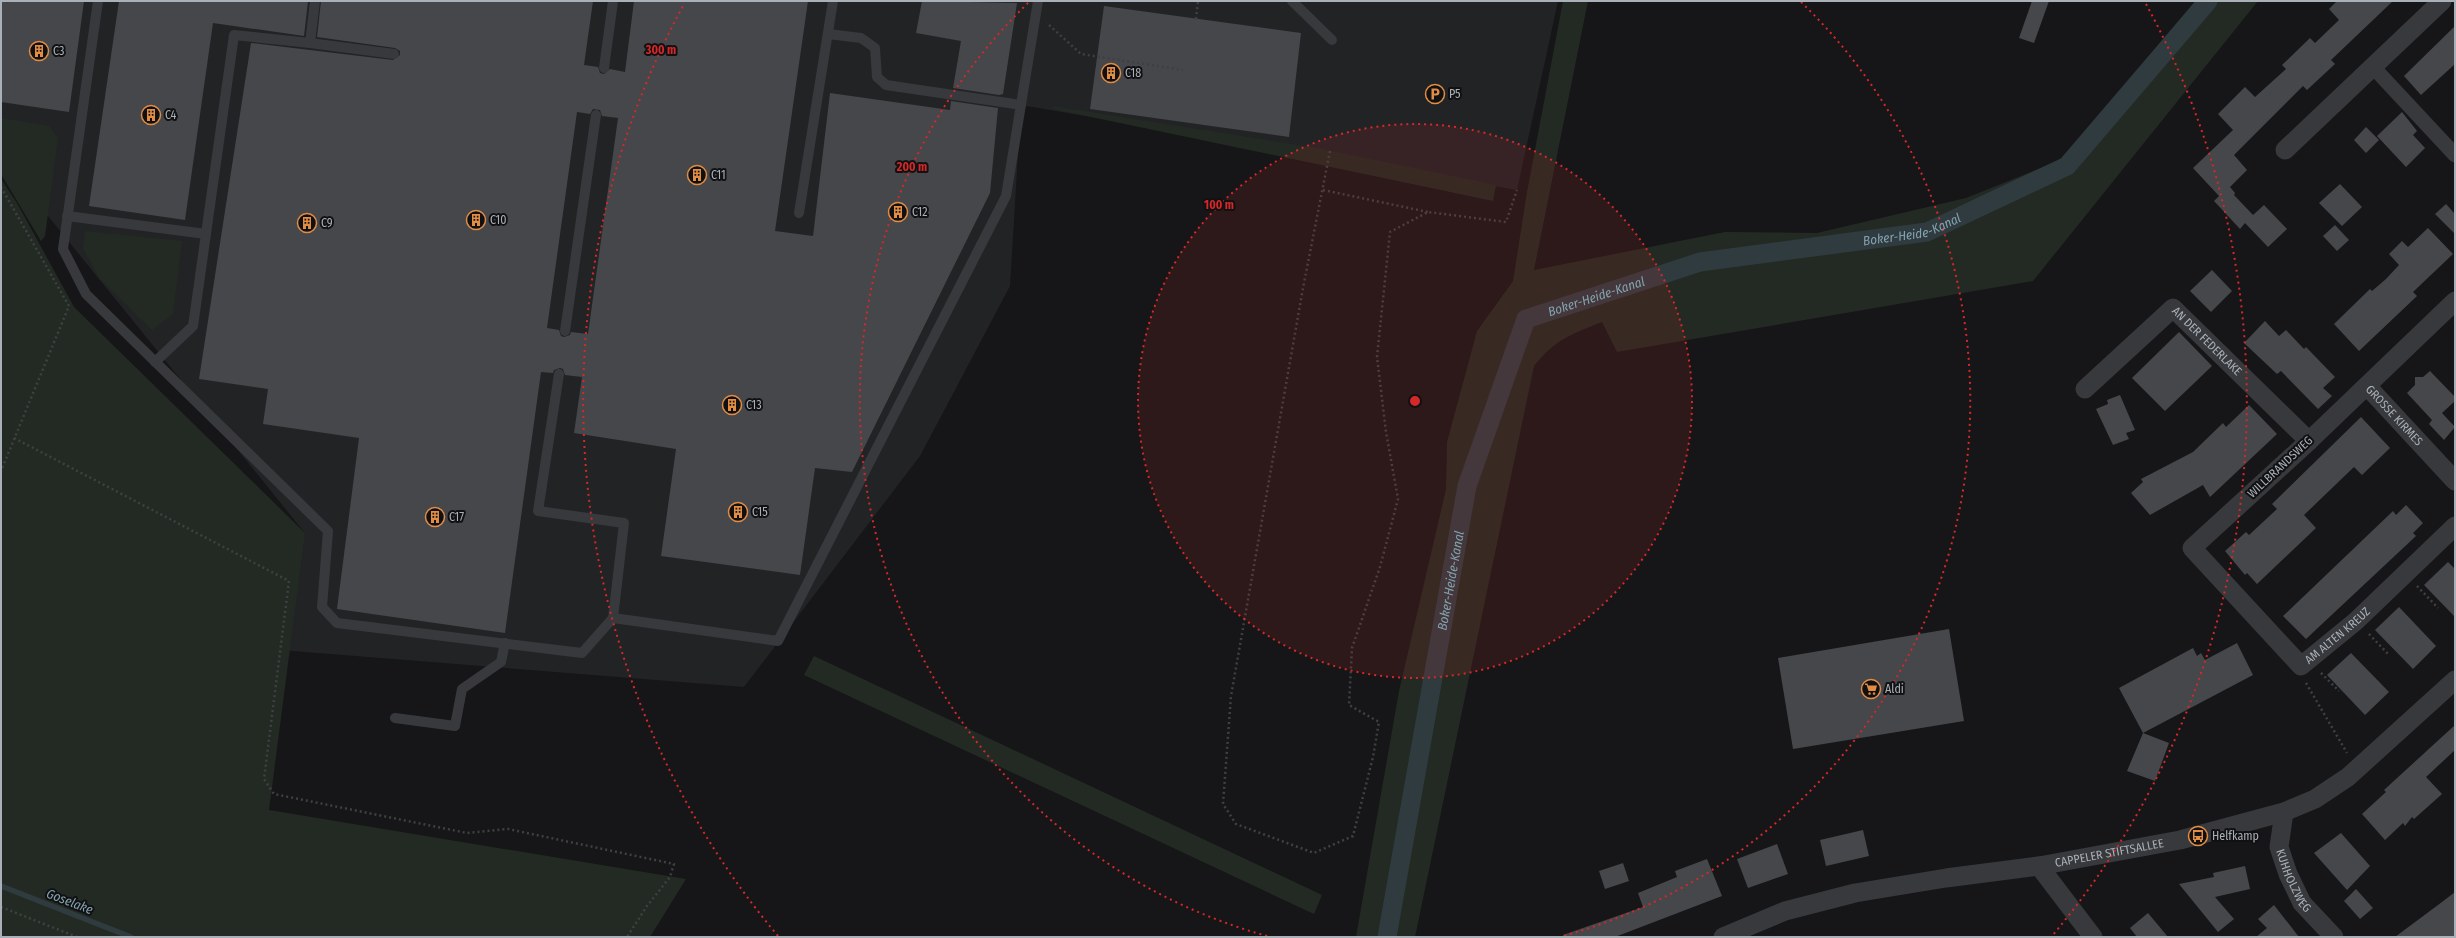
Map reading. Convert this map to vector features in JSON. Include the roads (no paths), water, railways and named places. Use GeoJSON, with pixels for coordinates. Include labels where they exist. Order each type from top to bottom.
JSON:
{"type":"FeatureCollection","features":[{"type":"Feature","properties":{"kind":"street"},"geometry":{"type":"LineString","coordinates":[[2285,150],[2374,68],[2442,1]]}},
{"type":"Feature","properties":{"kind":"street"},"geometry":{"type":"LineString","coordinates":[[2374,68],[2455,155]]}},
{"type":"Feature","properties":{"kind":"street","name":"GROSSE KIRMES"},"geometry":{"type":"LineString","coordinates":[[2455,301],[2367,386],[2455,481]]}},
{"type":"Feature","properties":{"kind":"street","name":"AN DER FEDERLAKE"},"geometry":{"type":"LineString","coordinates":[[2085,389],[2173,308],[2309,440]]}},
{"type":"Feature","properties":{"kind":"street","name":"WILLBRANDSWEG"},"geometry":{"type":"LineString","coordinates":[[2192,548],[2367,386]]}},
{"type":"Feature","properties":{"kind":"street","name":"AM ALTEN KREUZ"},"geometry":{"type":"LineString","coordinates":[[2192,548],[2304,663],[2356,621],[2404,573],[2455,526]]}},
{"type":"Feature","properties":{"kind":"street","name":"CAPPELER STIFTSALLEE"},"geometry":{"type":"LineString","coordinates":[[1723,937],[1785,911],[1855,893],[1946,878],[2039,866],[2180,840],[2284,812],[2315,799],[2357,769],[2455,680]]}},
{"type":"Feature","properties":{"kind":"street","name":"KUHHOLZWEG"},"geometry":{"type":"LineString","coordinates":[[2284,812],[2279,847],[2288,874],[2302,903],[2334,937]]}},
{"type":"Feature","properties":{"kind":"street"},"geometry":{"type":"LineString","coordinates":[[2039,866],[2093,937]]}},
{"type":"Feature","properties":{"kind":"lane"},"geometry":{"type":"LineString","coordinates":[[98,1],[63,249],[86,294],[328,531],[322,607],[337,623],[582,652],[613,618],[624,523],[538,512],[558,374]]}},
{"type":"Feature","properties":{"kind":"lane"},"geometry":{"type":"LineString","coordinates":[[310,43],[315,1]]}},
{"type":"Feature","properties":{"kind":"lane"},"geometry":{"type":"LineString","coordinates":[[604,68],[613,1]]}},
{"type":"Feature","properties":{"kind":"lane"},"geometry":{"type":"LineString","coordinates":[[799,213],[833,1]]}},
{"type":"Feature","properties":{"kind":"lane"},"geometry":{"type":"LineString","coordinates":[[613,618],[778,641],[1006,196],[1038,1]]}},
{"type":"Feature","properties":{"kind":"lane"},"geometry":{"type":"LineString","coordinates":[[1292,1],[1332,40]]}},
{"type":"Feature","properties":{"kind":"lane"},"geometry":{"type":"LineString","coordinates":[[828,34],[861,38],[875,48],[877,76],[886,85],[1021,105]]}},
{"type":"Feature","properties":{"kind":"lane"},"geometry":{"type":"LineString","coordinates":[[155,362],[193,326],[234,35],[394,54]]}},
{"type":"Feature","properties":{"kind":"lane"},"geometry":{"type":"LineString","coordinates":[[565,331],[596,115]]}},
{"type":"Feature","properties":{"kind":"lane"},"geometry":{"type":"LineString","coordinates":[[67,216],[206,234]]}},
{"type":"Feature","properties":{"kind":"lane"},"geometry":{"type":"LineString","coordinates":[[395,718],[455,726],[462,689],[501,662],[505,643]]}},
{"type":"Feature","properties":{"kind":"waterway","name":"Boker-Heide-Kanal"},"geometry":{"type":"LineString","coordinates":[[1387,937],[1467,486],[1526,319],[1700,262],[1927,232],[2067,166],[2208,1]]}},
{"type":"Feature","properties":{"kind":"waterway","name":"Goselake"},"geometry":{"type":"LineString","coordinates":[[1,886],[131,937]]}},
{"type":"Feature","properties":{"kind":"place","name":"C3"},"geometry":{"type":"Point","coordinates":[39,51]}},
{"type":"Feature","properties":{"kind":"place","name":"C18"},"geometry":{"type":"Point","coordinates":[1111,73]}},
{"type":"Feature","properties":{"kind":"place","name":"P5"},"geometry":{"type":"Point","coordinates":[1435,94]}},
{"type":"Feature","properties":{"kind":"place","name":"C4"},"geometry":{"type":"Point","coordinates":[151,115]}},
{"type":"Feature","properties":{"kind":"place","name":"C11"},"geometry":{"type":"Point","coordinates":[697,175]}},
{"type":"Feature","properties":{"kind":"place","name":"C12"},"geometry":{"type":"Point","coordinates":[898,212]}},
{"type":"Feature","properties":{"kind":"place","name":"C10"},"geometry":{"type":"Point","coordinates":[476,220]}},
{"type":"Feature","properties":{"kind":"place","name":"C9"},"geometry":{"type":"Point","coordinates":[307,223]}},
{"type":"Feature","properties":{"kind":"place","name":"C13"},"geometry":{"type":"Point","coordinates":[732,405]}},
{"type":"Feature","properties":{"kind":"place","name":"C15"},"geometry":{"type":"Point","coordinates":[738,512]}},
{"type":"Feature","properties":{"kind":"place","name":"C17"},"geometry":{"type":"Point","coordinates":[435,517]}},
{"type":"Feature","properties":{"kind":"place","name":"Aldi"},"geometry":{"type":"Point","coordinates":[1871,689]}},
{"type":"Feature","properties":{"kind":"place","name":"Helfkamp"},"geometry":{"type":"Point","coordinates":[2198,836]}}]}
